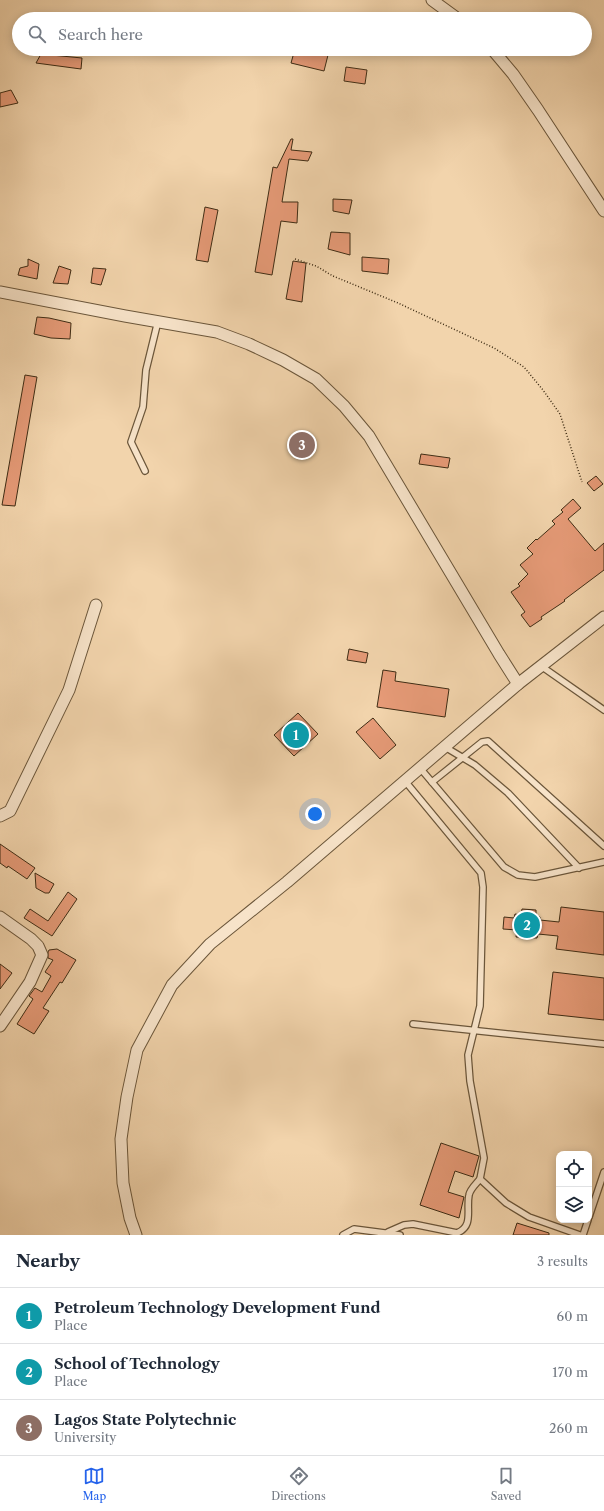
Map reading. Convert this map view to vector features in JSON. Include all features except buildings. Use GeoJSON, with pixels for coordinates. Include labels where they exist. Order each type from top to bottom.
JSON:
{"type":"FeatureCollection","features":[{"type":"Feature","properties":{"kind":"street"},"geometry":{"type":"LineString","coordinates":[[432,0],[448,12]]}},
{"type":"Feature","properties":{"kind":"street"},"geometry":{"type":"LineString","coordinates":[[498,56],[538,110],[604,211]]}},
{"type":"Feature","properties":{"kind":"street"},"geometry":{"type":"LineString","coordinates":[[0,292],[217,332],[249,344],[283,360],[316,379],[344,406],[369,436],[518,684]]}},
{"type":"Feature","properties":{"kind":"street"},"geometry":{"type":"LineString","coordinates":[[0,816],[10,811],[69,690],[96,605]]}},
{"type":"Feature","properties":{"kind":"street"},"geometry":{"type":"LineString","coordinates":[[136,1235],[130,1218],[123,1182],[121,1139],[124,1118],[137,1050],[172,985],[210,944],[287,882],[518,684],[604,617]]}},
{"type":"Feature","properties":{"kind":"street"},"geometry":{"type":"LineString","coordinates":[[0,917],[38,946],[42,955],[30,982],[0,1026]]}},
{"type":"Feature","properties":{"kind":"lane"},"geometry":{"type":"LineString","coordinates":[[145,471],[131,442],[143,407],[146,370],[158,321]]}},
{"type":"Feature","properties":{"kind":"lane"},"geometry":{"type":"LineString","coordinates":[[542,666],[604,710]]}},
{"type":"Feature","properties":{"kind":"lane"},"geometry":{"type":"LineString","coordinates":[[432,782],[482,742],[488,741],[604,846]]}},
{"type":"Feature","properties":{"kind":"lane"},"geometry":{"type":"LineString","coordinates":[[445,747],[474,765],[508,793],[579,868]]}},
{"type":"Feature","properties":{"kind":"lane"},"geometry":{"type":"LineString","coordinates":[[420,768],[504,867],[518,875],[535,877],[604,862]]}},
{"type":"Feature","properties":{"kind":"lane"},"geometry":{"type":"LineString","coordinates":[[388,1232],[404,1225],[413,1224],[458,1233],[464,1230],[467,1225],[469,1195],[472,1188],[480,1179],[484,1158],[470,1081],[468,1055],[480,1006],[483,887],[481,873],[405,781]]}},
{"type":"Feature","properties":{"kind":"lane"},"geometry":{"type":"LineString","coordinates":[[413,1024],[604,1044]]}},
{"type":"Feature","properties":{"kind":"lane"},"geometry":{"type":"LineString","coordinates":[[592,1210],[604,1172]]}},
{"type":"Feature","properties":{"kind":"lane"},"geometry":{"type":"LineString","coordinates":[[480,1179],[506,1203],[529,1217],[582,1235],[587,1223]]}},
{"type":"Feature","properties":{"kind":"lane"},"geometry":{"type":"LineString","coordinates":[[343,1235],[354,1229],[388,1232],[400,1235]]}},
{"type":"Feature","properties":{"kind":"path"},"geometry":{"type":"LineString","coordinates":[[294,259],[316,266],[333,276],[398,303],[494,348],[524,367],[560,414],[582,482]]}},
{"type":"Feature","properties":{"kind":"place","name":"Lagos State Polytechnic"},"geometry":{"type":"Point","coordinates":[302,445]}},
{"type":"Feature","properties":{"kind":"place","name":"Petroleum Technology Development Fund"},"geometry":{"type":"Point","coordinates":[296,735]}},
{"type":"Feature","properties":{"kind":"place","name":"School of Technology"},"geometry":{"type":"Point","coordinates":[527,925]}}]}
